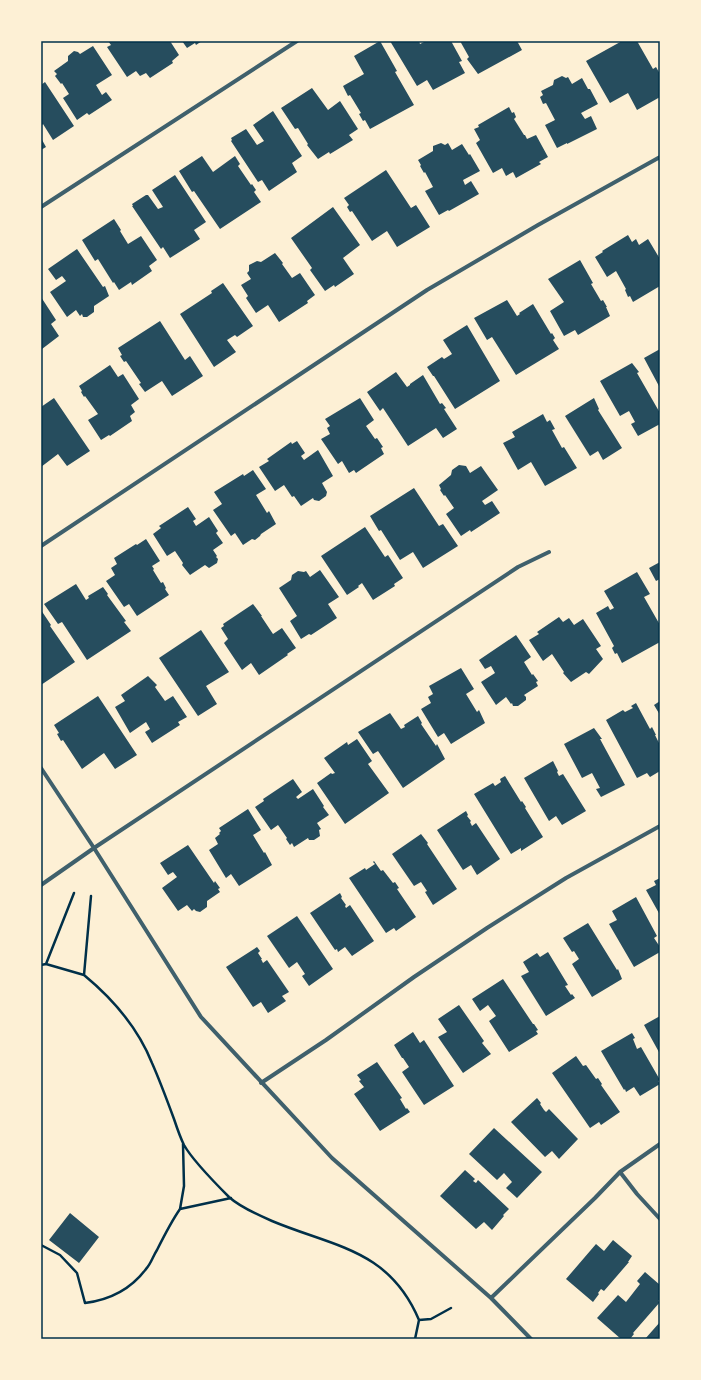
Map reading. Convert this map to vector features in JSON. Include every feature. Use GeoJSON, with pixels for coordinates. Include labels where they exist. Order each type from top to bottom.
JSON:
{"type":"FeatureCollection","features":[{"type":"Feature","properties":{"kind":"street"},"geometry":{"type":"LineString","coordinates":[[41,208],[297,41]]}},
{"type":"Feature","properties":{"kind":"street"},"geometry":{"type":"LineString","coordinates":[[41,546],[427,290],[538,225],[660,157]]}},
{"type":"Feature","properties":{"kind":"street"},"geometry":{"type":"LineString","coordinates":[[41,885],[94,848],[518,567],[549,552]]}},
{"type":"Feature","properties":{"kind":"street"},"geometry":{"type":"LineString","coordinates":[[41,768],[94,848],[201,1017],[260,1083],[332,1158],[491,1298],[531,1339]]}},
{"type":"Feature","properties":{"kind":"street"},"geometry":{"type":"LineString","coordinates":[[260,1083],[326,1040],[414,977],[494,924],[566,878],[660,826]]}},
{"type":"Feature","properties":{"kind":"street"},"geometry":{"type":"LineString","coordinates":[[491,1298],[620,1172],[660,1144]]}},
{"type":"Feature","properties":{"kind":"street"},"geometry":{"type":"LineString","coordinates":[[620,1172],[637,1194],[660,1219]]}},
{"type":"Feature","properties":{"kind":"path"},"geometry":{"type":"LineString","coordinates":[[46,964],[74,894]]}},
{"type":"Feature","properties":{"kind":"path"},"geometry":{"type":"LineString","coordinates":[[84,975],[91,896]]}},
{"type":"Feature","properties":{"kind":"path"},"geometry":{"type":"LineString","coordinates":[[41,964],[46,964],[84,975],[110,999],[126,1018],[152,1061],[183,1144],[230,1198],[256,1214],[352,1250],[371,1260],[384,1270],[406,1294],[414,1307],[419,1320],[415,1339]]}},
{"type":"Feature","properties":{"kind":"path"},"geometry":{"type":"LineString","coordinates":[[41,1245],[60,1255],[77,1272],[85,1303],[110,1298],[124,1290],[147,1269],[180,1209],[184,1186],[183,1144]]}},
{"type":"Feature","properties":{"kind":"path"},"geometry":{"type":"LineString","coordinates":[[180,1209],[230,1198]]}},
{"type":"Feature","properties":{"kind":"path"},"geometry":{"type":"LineString","coordinates":[[419,1320],[431,1319],[451,1308]]}},
{"type":"Feature","properties":{"kind":"building"},"geometry":{"type":"Polygon","coordinates":[[[108,41],[170,41],[179,55],[172,61],[173,63],[150,78],[146,73],[140,76],[136,71],[127,77],[107,47],[111,45],[108,41]]]}},
{"type":"Feature","properties":{"kind":"building"},"geometry":{"type":"Polygon","coordinates":[[[182,41],[202,41],[187,48],[182,41]]]}},
{"type":"Feature","properties":{"kind":"building"},"geometry":{"type":"Polygon","coordinates":[[[380,41],[397,71],[395,72],[414,105],[370,129],[365,120],[363,121],[359,114],[361,113],[350,95],[348,96],[343,86],[364,74],[354,56],[380,41]]]}},
{"type":"Feature","properties":{"kind":"building"},"geometry":{"type":"Polygon","coordinates":[[[390,41],[419,41],[420,44],[426,41],[451,41],[462,61],[459,62],[465,73],[433,90],[427,80],[417,86],[390,41]]]}},
{"type":"Feature","properties":{"kind":"building"},"geometry":{"type":"Polygon","coordinates":[[[460,41],[517,41],[522,50],[478,74],[467,59],[469,57],[460,41]]]}},
{"type":"Feature","properties":{"kind":"building"},"geometry":{"type":"Polygon","coordinates":[[[622,41],[637,41],[653,69],[656,67],[660,74],[660,97],[637,110],[628,93],[610,103],[586,61],[622,41]]]}},
{"type":"Feature","properties":{"kind":"building"},"geometry":{"type":"Polygon","coordinates":[[[93,46],[112,75],[96,85],[102,95],[106,92],[112,100],[89,115],[87,113],[77,120],[63,98],[69,94],[62,83],[61,84],[55,76],[57,74],[54,71],[68,61],[68,56],[74,51],[80,54],[93,46]]]}},
{"type":"Feature","properties":{"kind":"building"},"geometry":{"type":"Polygon","coordinates":[[[562,76],[566,78],[568,77],[572,84],[582,78],[588,89],[590,89],[598,104],[581,113],[585,119],[591,116],[597,129],[557,148],[545,125],[555,120],[546,103],[543,104],[540,97],[543,95],[541,91],[553,85],[554,80],[562,76]]]}},
{"type":"Feature","properties":{"kind":"building"},"geometry":{"type":"Polygon","coordinates":[[[45,82],[74,126],[53,140],[43,124],[41,126],[41,85],[45,82]]]}},
{"type":"Feature","properties":{"kind":"building"},"geometry":{"type":"Polygon","coordinates":[[[312,88],[328,110],[340,101],[358,129],[349,135],[353,140],[330,154],[329,152],[318,159],[307,145],[308,144],[298,128],[295,129],[281,108],[312,88]]]}},
{"type":"Feature","properties":{"kind":"building"},"geometry":{"type":"Polygon","coordinates":[[[509,107],[512,113],[514,112],[516,117],[514,119],[527,139],[536,135],[548,157],[539,162],[541,164],[516,178],[513,172],[506,176],[502,168],[493,173],[476,143],[480,140],[474,129],[479,127],[478,125],[509,107]]]}},
{"type":"Feature","properties":{"kind":"building"},"geometry":{"type":"Polygon","coordinates":[[[273,111],[302,156],[292,163],[297,172],[269,191],[262,180],[258,182],[231,141],[231,138],[246,129],[257,145],[264,141],[253,125],[273,111]]]}},
{"type":"Feature","properties":{"kind":"building"},"geometry":{"type":"Polygon","coordinates":[[[41,138],[46,147],[41,150],[41,138]]]}},
{"type":"Feature","properties":{"kind":"building"},"geometry":{"type":"Polygon","coordinates":[[[441,143],[445,145],[448,143],[452,150],[462,144],[480,171],[463,180],[465,185],[471,181],[479,194],[439,215],[425,191],[433,187],[418,160],[433,151],[433,146],[441,143]]]}},
{"type":"Feature","properties":{"kind":"building"},"geometry":{"type":"Polygon","coordinates":[[[202,156],[213,172],[235,156],[240,164],[238,166],[256,190],[254,192],[261,202],[220,229],[194,191],[192,192],[179,171],[202,156]]]}},
{"type":"Feature","properties":{"kind":"building"},"geometry":{"type":"Polygon","coordinates":[[[386,170],[411,208],[416,205],[430,227],[397,247],[387,231],[372,241],[352,211],[350,212],[347,207],[349,205],[344,198],[386,170]]]}},
{"type":"Feature","properties":{"kind":"building"},"geometry":{"type":"Polygon","coordinates":[[[175,175],[206,222],[194,230],[200,239],[170,258],[163,247],[161,249],[132,204],[148,195],[158,209],[163,207],[152,190],[175,175]]]}},
{"type":"Feature","properties":{"kind":"building"},"geometry":{"type":"Polygon","coordinates":[[[333,207],[360,245],[343,258],[354,274],[335,287],[334,285],[325,291],[310,270],[312,268],[291,238],[333,207]]]}},
{"type":"Feature","properties":{"kind":"building"},"geometry":{"type":"Polygon","coordinates":[[[114,219],[128,244],[141,236],[157,260],[149,266],[152,271],[132,285],[131,282],[119,290],[98,259],[95,261],[82,240],[114,219]]]}},
{"type":"Feature","properties":{"kind":"building"},"geometry":{"type":"Polygon","coordinates":[[[628,235],[632,242],[636,239],[639,245],[648,239],[660,259],[660,286],[633,302],[630,296],[628,297],[625,290],[626,289],[616,271],[607,277],[595,257],[628,235]]]}},
{"type":"Feature","properties":{"kind":"building"},"geometry":{"type":"Polygon","coordinates":[[[77,249],[103,287],[105,286],[109,296],[94,306],[94,312],[87,317],[83,317],[82,314],[80,316],[76,310],[67,317],[50,292],[66,281],[62,276],[56,280],[48,269],[77,249]]]}},
{"type":"Feature","properties":{"kind":"building"},"geometry":{"type":"Polygon","coordinates":[[[275,253],[292,278],[300,273],[315,295],[307,301],[308,303],[279,322],[268,305],[256,313],[246,298],[248,296],[241,285],[251,279],[247,273],[249,271],[249,265],[257,261],[261,262],[275,253]]]}},
{"type":"Feature","properties":{"kind":"building"},"geometry":{"type":"Polygon","coordinates":[[[580,260],[593,283],[591,284],[601,301],[603,300],[610,316],[578,335],[575,330],[564,336],[550,311],[564,302],[548,279],[580,260]]]}},
{"type":"Feature","properties":{"kind":"building"},"geometry":{"type":"Polygon","coordinates":[[[223,283],[253,326],[237,337],[235,335],[227,340],[236,352],[214,367],[180,314],[212,293],[211,291],[223,283]]]}},
{"type":"Feature","properties":{"kind":"building"},"geometry":{"type":"Polygon","coordinates":[[[41,297],[56,320],[51,324],[59,336],[42,349],[41,297]]]}},
{"type":"Feature","properties":{"kind":"building"},"geometry":{"type":"Polygon","coordinates":[[[507,300],[517,316],[533,304],[555,338],[553,340],[559,349],[516,375],[492,337],[487,340],[474,318],[507,300]]]}},
{"type":"Feature","properties":{"kind":"building"},"geometry":{"type":"Polygon","coordinates":[[[160,321],[185,360],[190,356],[203,376],[172,396],[162,381],[145,392],[139,384],[141,383],[126,361],[124,362],[120,356],[122,355],[118,348],[160,321]]]}},
{"type":"Feature","properties":{"kind":"building"},"geometry":{"type":"Polygon","coordinates":[[[467,325],[500,381],[455,409],[427,367],[442,357],[444,359],[452,354],[443,340],[467,325]]]}},
{"type":"Feature","properties":{"kind":"building"},"geometry":{"type":"Polygon","coordinates":[[[660,349],[660,388],[644,358],[660,349]]]}},
{"type":"Feature","properties":{"kind":"building"},"geometry":{"type":"Polygon","coordinates":[[[632,363],[639,372],[637,373],[660,413],[660,424],[638,436],[631,424],[635,422],[629,411],[620,416],[600,381],[632,363]]]}},
{"type":"Feature","properties":{"kind":"building"},"geometry":{"type":"Polygon","coordinates":[[[110,365],[118,377],[123,374],[139,399],[131,405],[135,412],[130,416],[132,421],[110,436],[109,435],[101,440],[88,420],[98,414],[85,396],[84,397],[79,386],[110,365]]]}},
{"type":"Feature","properties":{"kind":"building"},"geometry":{"type":"Polygon","coordinates":[[[396,372],[407,387],[423,375],[440,404],[442,403],[446,408],[444,409],[457,429],[443,438],[436,428],[408,446],[383,408],[380,411],[367,392],[396,372]]]}},
{"type":"Feature","properties":{"kind":"building"},"geometry":{"type":"Polygon","coordinates":[[[54,398],[90,451],[67,466],[58,454],[41,467],[41,407],[54,398]]]}},
{"type":"Feature","properties":{"kind":"building"},"geometry":{"type":"Polygon","coordinates":[[[360,398],[374,420],[366,426],[383,447],[381,448],[384,454],[356,473],[354,470],[349,473],[342,461],[338,464],[321,439],[330,434],[327,428],[330,426],[325,419],[360,398]]]}},
{"type":"Feature","properties":{"kind":"building"},"geometry":{"type":"Polygon","coordinates":[[[594,398],[599,409],[598,410],[622,448],[603,460],[598,451],[590,456],[565,416],[594,398]]]}},
{"type":"Feature","properties":{"kind":"building"},"geometry":{"type":"Polygon","coordinates":[[[543,414],[547,422],[550,420],[555,429],[552,430],[562,448],[564,447],[577,468],[545,486],[531,462],[518,470],[503,443],[515,437],[512,432],[543,414]]]}},
{"type":"Feature","properties":{"kind":"building"},"geometry":{"type":"Polygon","coordinates":[[[297,441],[305,453],[301,456],[304,460],[318,450],[333,476],[322,483],[327,492],[326,496],[319,501],[314,500],[313,498],[301,506],[294,496],[292,497],[284,485],[275,491],[259,467],[269,461],[267,459],[291,442],[292,444],[297,441]]]}},
{"type":"Feature","properties":{"kind":"building"},"geometry":{"type":"Polygon","coordinates":[[[459,465],[466,466],[470,473],[481,466],[498,490],[482,501],[485,505],[492,501],[500,513],[471,532],[470,530],[461,536],[446,514],[454,508],[440,490],[439,485],[451,475],[452,470],[459,465]]]}},
{"type":"Feature","properties":{"kind":"building"},"geometry":{"type":"Polygon","coordinates":[[[253,470],[266,489],[256,495],[267,513],[269,511],[276,524],[255,540],[252,539],[243,545],[235,533],[231,536],[213,510],[222,504],[214,492],[243,474],[244,476],[253,470]]]}},
{"type":"Feature","properties":{"kind":"building"},"geometry":{"type":"Polygon","coordinates":[[[414,488],[439,526],[443,524],[458,546],[423,568],[413,552],[400,560],[381,530],[379,531],[370,516],[414,488]]]}},
{"type":"Feature","properties":{"kind":"building"},"geometry":{"type":"Polygon","coordinates":[[[188,507],[196,519],[193,521],[196,526],[209,517],[218,531],[216,533],[223,543],[213,550],[218,559],[217,563],[209,568],[205,565],[190,575],[182,565],[183,563],[175,551],[167,556],[153,534],[161,528],[159,526],[188,507]]]}},
{"type":"Feature","properties":{"kind":"building"},"geometry":{"type":"Polygon","coordinates":[[[365,527],[385,557],[388,555],[403,578],[394,584],[395,586],[373,600],[362,583],[358,586],[359,587],[347,595],[321,556],[365,527]]]}},
{"type":"Feature","properties":{"kind":"building"},"geometry":{"type":"Polygon","coordinates":[[[146,539],[160,561],[152,566],[154,569],[153,570],[161,583],[163,582],[169,595],[137,616],[129,604],[124,607],[106,581],[115,575],[111,568],[117,564],[114,558],[146,539]]]}},
{"type":"Feature","properties":{"kind":"building"},"geometry":{"type":"Polygon","coordinates":[[[660,562],[660,579],[656,581],[649,568],[660,562]]]}},
{"type":"Feature","properties":{"kind":"building"},"geometry":{"type":"Polygon","coordinates":[[[320,570],[339,597],[328,604],[337,618],[311,635],[309,634],[301,639],[290,621],[297,616],[279,588],[291,580],[292,575],[298,571],[306,571],[310,577],[320,570]]]}},
{"type":"Feature","properties":{"kind":"building"},"geometry":{"type":"Polygon","coordinates":[[[637,572],[650,594],[644,597],[660,625],[660,642],[622,663],[617,653],[615,654],[612,648],[614,646],[596,613],[608,606],[610,610],[614,608],[604,591],[637,572]]]}},
{"type":"Feature","properties":{"kind":"building"},"geometry":{"type":"Polygon","coordinates":[[[76,584],[86,600],[89,598],[88,596],[103,587],[131,631],[87,660],[62,622],[58,624],[44,604],[76,584]]]}},
{"type":"Feature","properties":{"kind":"building"},"geometry":{"type":"Polygon","coordinates":[[[253,604],[273,634],[282,628],[296,648],[259,675],[251,663],[242,670],[224,643],[228,639],[221,628],[224,626],[223,624],[253,604]]]}},
{"type":"Feature","properties":{"kind":"building"},"geometry":{"type":"Polygon","coordinates":[[[41,610],[51,625],[50,626],[75,662],[41,685],[41,610]]]}},
{"type":"Feature","properties":{"kind":"building"},"geometry":{"type":"Polygon","coordinates":[[[559,617],[563,622],[569,618],[574,625],[583,619],[601,646],[596,649],[603,659],[589,674],[586,672],[571,682],[563,673],[564,672],[552,654],[543,661],[529,640],[539,634],[537,632],[559,617]]]}},
{"type":"Feature","properties":{"kind":"building"},"geometry":{"type":"Polygon","coordinates":[[[201,630],[229,672],[206,686],[217,704],[198,716],[159,658],[201,630]]]}},
{"type":"Feature","properties":{"kind":"building"},"geometry":{"type":"Polygon","coordinates":[[[516,635],[531,657],[524,662],[532,675],[533,674],[538,681],[536,682],[538,686],[524,695],[526,700],[518,706],[513,706],[506,697],[496,705],[481,682],[495,673],[491,666],[485,669],[479,660],[516,635]]]}},
{"type":"Feature","properties":{"kind":"building"},"geometry":{"type":"Polygon","coordinates":[[[461,668],[474,689],[466,694],[477,712],[479,710],[485,723],[451,744],[444,733],[438,737],[421,709],[431,703],[428,697],[433,694],[429,686],[461,668]]]}},
{"type":"Feature","properties":{"kind":"building"},"geometry":{"type":"Polygon","coordinates":[[[148,676],[157,685],[155,687],[165,701],[173,696],[187,717],[178,722],[180,725],[152,743],[145,732],[150,729],[146,722],[130,733],[115,707],[125,701],[121,695],[148,676]]]}},
{"type":"Feature","properties":{"kind":"building"},"geometry":{"type":"Polygon","coordinates":[[[98,696],[137,755],[115,769],[104,753],[82,769],[63,740],[61,741],[57,734],[59,733],[54,725],[98,696]]]}},
{"type":"Feature","properties":{"kind":"building"},"geometry":{"type":"Polygon","coordinates":[[[660,701],[660,715],[654,705],[660,701]]]}},
{"type":"Feature","properties":{"kind":"building"},"geometry":{"type":"Polygon","coordinates":[[[636,703],[650,729],[652,727],[660,745],[660,771],[650,777],[647,773],[637,778],[606,720],[623,710],[625,712],[633,708],[631,706],[636,703]]]}},
{"type":"Feature","properties":{"kind":"building"},"geometry":{"type":"Polygon","coordinates":[[[390,713],[401,729],[405,727],[404,725],[418,716],[422,723],[421,724],[436,746],[437,744],[445,759],[403,788],[378,751],[373,754],[358,732],[390,713]]]}},
{"type":"Feature","properties":{"kind":"building"},"geometry":{"type":"Polygon","coordinates":[[[594,728],[602,739],[600,739],[625,785],[601,797],[596,789],[600,788],[592,773],[582,778],[564,744],[594,728]]]}},
{"type":"Feature","properties":{"kind":"building"},"geometry":{"type":"Polygon","coordinates":[[[357,739],[372,761],[368,764],[389,793],[345,824],[317,783],[331,773],[335,773],[324,758],[347,742],[348,745],[357,739]]]}},
{"type":"Feature","properties":{"kind":"building"},"geometry":{"type":"Polygon","coordinates":[[[553,761],[559,776],[563,774],[586,811],[562,825],[556,816],[549,821],[524,778],[553,761]]]}},
{"type":"Feature","properties":{"kind":"building"},"geometry":{"type":"Polygon","coordinates":[[[505,776],[521,802],[522,801],[526,807],[525,808],[543,837],[521,851],[521,848],[511,854],[474,794],[493,783],[495,786],[501,782],[500,779],[505,776]]]}},
{"type":"Feature","properties":{"kind":"building"},"geometry":{"type":"Polygon","coordinates":[[[293,779],[302,792],[296,797],[298,799],[313,789],[329,815],[317,823],[321,829],[319,830],[320,836],[314,840],[309,840],[308,838],[294,847],[292,843],[290,845],[278,825],[271,830],[255,807],[264,801],[263,799],[293,779]]]}},
{"type":"Feature","properties":{"kind":"building"},"geometry":{"type":"Polygon","coordinates":[[[248,809],[261,830],[253,835],[272,865],[239,886],[231,874],[226,878],[209,850],[218,844],[215,838],[220,834],[219,833],[221,831],[219,828],[248,809]]]}},
{"type":"Feature","properties":{"kind":"building"},"geometry":{"type":"Polygon","coordinates":[[[466,811],[472,826],[476,823],[500,859],[477,875],[471,865],[463,870],[437,830],[466,811]]]}},
{"type":"Feature","properties":{"kind":"building"},"geometry":{"type":"Polygon","coordinates":[[[421,834],[457,889],[433,905],[421,882],[414,886],[392,854],[421,834]]]}},
{"type":"Feature","properties":{"kind":"building"},"geometry":{"type":"Polygon","coordinates":[[[188,845],[214,883],[215,881],[220,888],[218,889],[220,892],[207,901],[207,907],[200,912],[194,909],[192,911],[187,905],[178,911],[162,888],[177,877],[173,872],[168,875],[160,863],[188,845]]]}},
{"type":"Feature","properties":{"kind":"building"},"geometry":{"type":"Polygon","coordinates":[[[374,861],[381,871],[383,870],[393,883],[395,882],[399,888],[397,889],[416,917],[396,931],[394,928],[386,933],[349,878],[365,868],[366,870],[375,864],[373,862],[374,861]]]}},
{"type":"Feature","properties":{"kind":"building"},"geometry":{"type":"Polygon","coordinates":[[[660,878],[660,915],[646,890],[656,885],[654,881],[660,878]]]}},
{"type":"Feature","properties":{"kind":"building"},"geometry":{"type":"Polygon","coordinates":[[[340,893],[346,908],[350,905],[374,941],[352,956],[345,947],[338,952],[337,949],[335,950],[310,913],[340,893]]]}},
{"type":"Feature","properties":{"kind":"building"},"geometry":{"type":"Polygon","coordinates":[[[636,897],[657,936],[654,938],[660,947],[660,952],[634,967],[609,924],[617,920],[612,911],[636,897]]]}},
{"type":"Feature","properties":{"kind":"building"},"geometry":{"type":"Polygon","coordinates":[[[297,916],[333,969],[309,986],[302,976],[305,974],[297,962],[289,968],[267,936],[297,916]]]}},
{"type":"Feature","properties":{"kind":"building"},"geometry":{"type":"Polygon","coordinates":[[[588,923],[617,970],[618,969],[622,979],[592,997],[572,964],[579,959],[574,951],[572,952],[563,938],[588,923]]]}},
{"type":"Feature","properties":{"kind":"building"},"geometry":{"type":"Polygon","coordinates":[[[257,947],[260,951],[258,953],[263,963],[267,960],[289,992],[282,996],[286,1001],[268,1013],[261,1002],[253,1007],[226,967],[257,947]]]}},
{"type":"Feature","properties":{"kind":"building"},"geometry":{"type":"Polygon","coordinates":[[[548,952],[568,985],[565,986],[575,998],[546,1016],[521,976],[529,972],[523,962],[537,953],[540,957],[548,952]]]}},
{"type":"Feature","properties":{"kind":"building"},"geometry":{"type":"Polygon","coordinates":[[[503,979],[538,1030],[536,1031],[538,1034],[509,1052],[489,1021],[496,1016],[488,1005],[480,1011],[472,999],[503,979]]]}},
{"type":"Feature","properties":{"kind":"building"},"geometry":{"type":"Polygon","coordinates":[[[459,1005],[484,1041],[482,1043],[491,1054],[463,1073],[438,1037],[447,1032],[438,1019],[459,1005]]]}},
{"type":"Feature","properties":{"kind":"building"},"geometry":{"type":"Polygon","coordinates":[[[660,1016],[660,1054],[644,1025],[660,1016]]]}},
{"type":"Feature","properties":{"kind":"building"},"geometry":{"type":"Polygon","coordinates":[[[413,1032],[420,1043],[424,1040],[454,1086],[424,1105],[402,1072],[409,1067],[394,1045],[413,1032]]]}},
{"type":"Feature","properties":{"kind":"building"},"geometry":{"type":"Polygon","coordinates":[[[632,1033],[635,1038],[633,1039],[637,1049],[641,1047],[660,1080],[658,1081],[660,1084],[640,1096],[634,1087],[626,1092],[625,1089],[624,1090],[601,1051],[632,1033]]]}},
{"type":"Feature","properties":{"kind":"building"},"geometry":{"type":"Polygon","coordinates":[[[576,1056],[583,1066],[586,1065],[596,1079],[598,1078],[602,1084],[601,1085],[620,1112],[601,1125],[599,1122],[590,1128],[552,1073],[576,1056]]]}},
{"type":"Feature","properties":{"kind":"building"},"geometry":{"type":"Polygon","coordinates":[[[377,1062],[402,1098],[400,1099],[406,1109],[407,1108],[410,1112],[380,1131],[354,1094],[364,1087],[359,1081],[361,1080],[357,1075],[377,1062]]]}},
{"type":"Feature","properties":{"kind":"building"},"geometry":{"type":"Polygon","coordinates":[[[537,1098],[546,1112],[549,1109],[578,1139],[559,1159],[552,1151],[545,1157],[511,1122],[537,1098]]]}},
{"type":"Feature","properties":{"kind":"building"},"geometry":{"type":"Polygon","coordinates":[[[494,1128],[542,1172],[517,1198],[506,1188],[512,1182],[504,1173],[497,1180],[469,1154],[494,1128]]]}},
{"type":"Feature","properties":{"kind":"building"},"geometry":{"type":"Polygon","coordinates":[[[465,1170],[475,1179],[473,1181],[476,1183],[478,1180],[509,1209],[492,1230],[484,1222],[476,1229],[440,1196],[465,1170]]]}},
{"type":"Feature","properties":{"kind":"building"},"geometry":{"type":"Polygon","coordinates":[[[70,1213],[99,1237],[79,1263],[49,1240],[70,1213]]]}},
{"type":"Feature","properties":{"kind":"building"},"geometry":{"type":"Polygon","coordinates":[[[613,1240],[632,1256],[629,1262],[604,1291],[601,1289],[593,1302],[566,1279],[596,1244],[604,1251],[613,1240]]]}},
{"type":"Feature","properties":{"kind":"building"},"geometry":{"type":"Polygon","coordinates":[[[645,1272],[660,1285],[660,1299],[658,1301],[660,1302],[633,1333],[634,1334],[630,1339],[621,1339],[597,1318],[618,1295],[626,1302],[640,1284],[637,1281],[645,1272]]]}},
{"type":"Feature","properties":{"kind":"building"},"geometry":{"type":"Polygon","coordinates":[[[660,1322],[660,1339],[645,1339],[660,1322]]]}}]}
